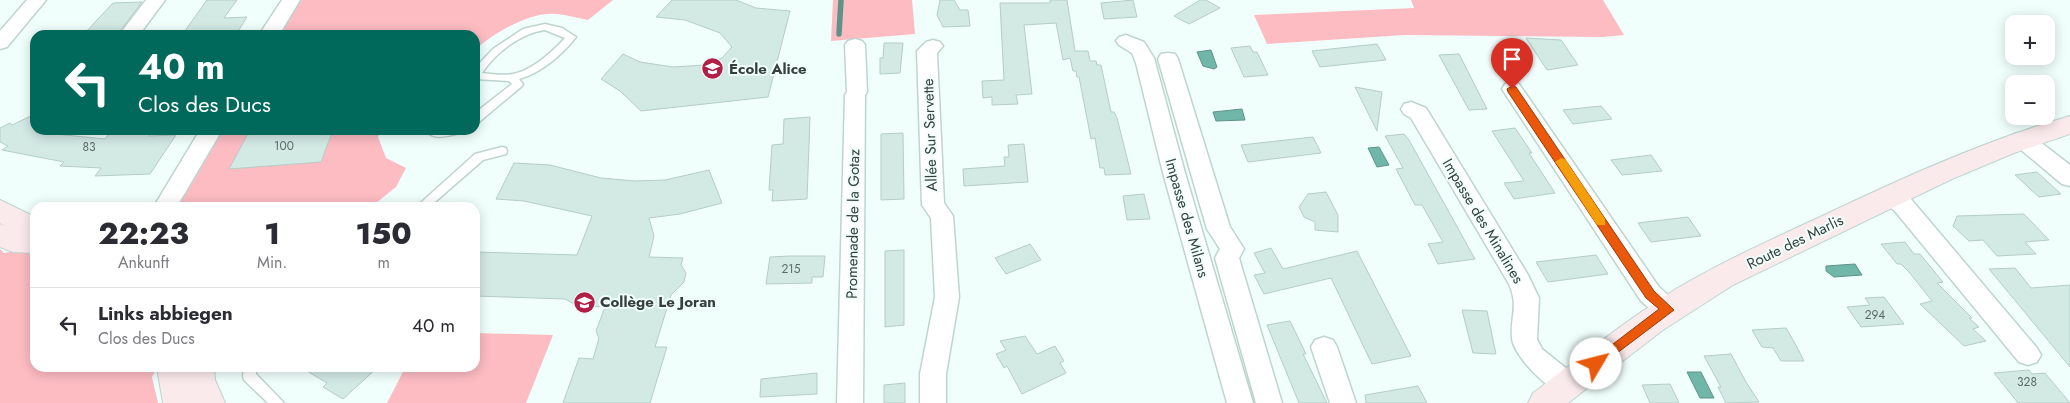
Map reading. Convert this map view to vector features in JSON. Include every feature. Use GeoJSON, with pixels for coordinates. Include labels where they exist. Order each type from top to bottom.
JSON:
{"type":"FeatureCollection","features":[{"type":"Feature","properties":{"kind":"street"},"geometry":{"type":"LineString","coordinates":[[0,43],[37,0]]}},
{"type":"Feature","properties":{"kind":"street"},"geometry":{"type":"LineString","coordinates":[[133,30],[156,0]]}},
{"type":"Feature","properties":{"kind":"street"},"geometry":{"type":"LineString","coordinates":[[273,30],[291,0]]}},
{"type":"Feature","properties":{"kind":"street","name":"Impasse des Milans"},"geometry":{"type":"LineString","coordinates":[[1126,41],[1137,44],[1142,49],[1174,174],[1240,403]]}},
{"type":"Feature","properties":{"kind":"street","name":"Promenade de la Gotaz"},"geometry":{"type":"LineString","coordinates":[[850,403],[855,105],[857,92],[855,45]]}},
{"type":"Feature","properties":{"kind":"street","name":"Allée Sur Servette"},"geometry":{"type":"LineString","coordinates":[[933,46],[927,50],[932,204],[942,216],[947,298],[933,374],[933,403]]}},
{"type":"Feature","properties":{"kind":"street"},"geometry":{"type":"LineString","coordinates":[[1168,59],[1219,229],[1232,249],[1227,258],[1269,403]]}},
{"type":"Feature","properties":{"kind":"street"},"geometry":{"type":"LineString","coordinates":[[1512,89],[1650,294],[1668,310]]}},
{"type":"Feature","properties":{"kind":"street","name":"Impasse des Minalines"},"geometry":{"type":"LineString","coordinates":[[1411,109],[1419,113],[1520,282],[1527,298],[1524,339],[1533,356],[1568,385]]}},
{"type":"Feature","properties":{"kind":"street","name":"Route des Marlis"},"geometry":{"type":"LineString","coordinates":[[1544,403],[1668,310],[1745,266],[1966,161],[2022,139],[2070,126]]}},
{"type":"Feature","properties":{"kind":"street"},"geometry":{"type":"LineString","coordinates":[[168,202],[208,135]]}},
{"type":"Feature","properties":{"kind":"street"},"geometry":{"type":"LineString","coordinates":[[2022,139],[2070,178]]}},
{"type":"Feature","properties":{"kind":"street"},"geometry":{"type":"LineString","coordinates":[[1889,196],[1902,204],[2028,355]]}},
{"type":"Feature","properties":{"kind":"street"},"geometry":{"type":"LineString","coordinates":[[0,210],[16,220],[30,225]]}},
{"type":"Feature","properties":{"kind":"street"},"geometry":{"type":"LineString","coordinates":[[0,234],[13,241],[30,242]]}},
{"type":"Feature","properties":{"kind":"street"},"geometry":{"type":"LineString","coordinates":[[1324,347],[1343,403]]}},
{"type":"Feature","properties":{"kind":"street"},"geometry":{"type":"LineString","coordinates":[[173,372],[179,403]]}},
{"type":"Feature","properties":{"kind":"street"},"geometry":{"type":"LineString","coordinates":[[199,372],[199,380],[209,403]]}},
{"type":"Feature","properties":{"kind":"lane"},"geometry":{"type":"LineString","coordinates":[[480,66],[488,58],[525,33],[543,27],[560,30],[571,37],[560,50],[525,75],[512,78],[480,75]]}},
{"type":"Feature","properties":{"kind":"lane"},"geometry":{"type":"LineString","coordinates":[[480,114],[518,84],[512,78]]}},
{"type":"Feature","properties":{"kind":"lane"},"geometry":{"type":"LineString","coordinates":[[427,202],[479,157],[502,151]]}},
{"type":"Feature","properties":{"kind":"lane"},"geometry":{"type":"LineString","coordinates":[[250,372],[249,376],[277,403]]}},
{"type":"Feature","properties":{"kind":"shaded area"},"geometry":{"type":"Polygon","coordinates":[[[299,0],[613,0],[588,20],[554,14],[540,15],[509,26],[480,46],[480,30],[280,30],[299,0]]]}},
{"type":"Feature","properties":{"kind":"shaded area"},"geometry":{"type":"Polygon","coordinates":[[[833,0],[912,0],[915,34],[831,41],[833,0]]]}},
{"type":"Feature","properties":{"kind":"shaded area"},"geometry":{"type":"Polygon","coordinates":[[[1411,0],[1603,0],[1624,35],[1603,37],[1405,35],[1267,44],[1254,15],[1414,8],[1411,0]]]}},
{"type":"Feature","properties":{"kind":"shaded area"},"geometry":{"type":"Polygon","coordinates":[[[1211,50],[1217,67],[1214,69],[1203,66],[1197,52],[1211,50]]]}},
{"type":"Feature","properties":{"kind":"shaded area"},"geometry":{"type":"Polygon","coordinates":[[[1242,109],[1245,120],[1216,121],[1213,112],[1242,109]]]}},
{"type":"Feature","properties":{"kind":"shaded area"},"geometry":{"type":"Polygon","coordinates":[[[216,135],[379,135],[386,158],[406,168],[396,187],[377,202],[177,202],[216,135]]]}},
{"type":"Feature","properties":{"kind":"shaded area"},"geometry":{"type":"Polygon","coordinates":[[[1379,147],[1389,165],[1377,167],[1368,148],[1379,147]]]}},
{"type":"Feature","properties":{"kind":"shaded area"},"geometry":{"type":"Polygon","coordinates":[[[0,249],[4,253],[30,249],[30,372],[155,372],[152,377],[158,403],[0,403],[0,249]]]}},
{"type":"Feature","properties":{"kind":"shaded area"},"geometry":{"type":"Polygon","coordinates":[[[1855,264],[1862,275],[1834,277],[1826,271],[1826,266],[1855,264]]]}},
{"type":"Feature","properties":{"kind":"shaded area"},"geometry":{"type":"Polygon","coordinates":[[[480,333],[553,335],[526,403],[387,403],[403,372],[480,372],[480,333]]]}},
{"type":"Feature","properties":{"kind":"shaded area"},"geometry":{"type":"Polygon","coordinates":[[[1687,372],[1701,372],[1714,398],[1700,398],[1687,372]]]}},
{"type":"Feature","properties":{"kind":"building"},"geometry":{"type":"Polygon","coordinates":[[[207,0],[237,0],[224,18],[247,17],[239,30],[186,30],[207,0]]]}},
{"type":"Feature","properties":{"kind":"building"},"geometry":{"type":"Polygon","coordinates":[[[672,0],[736,0],[756,8],[790,11],[768,97],[641,111],[620,91],[601,79],[623,54],[640,62],[673,67],[704,65],[722,58],[732,47],[720,33],[685,20],[656,17],[672,0]]]}},
{"type":"Feature","properties":{"kind":"building"},"geometry":{"type":"Polygon","coordinates":[[[940,0],[954,0],[960,10],[968,10],[970,26],[943,27],[937,15],[940,0]]]}},
{"type":"Feature","properties":{"kind":"building"},"geometry":{"type":"Polygon","coordinates":[[[1050,0],[1067,0],[1075,51],[1088,51],[1090,61],[1096,61],[1097,65],[1101,65],[1111,112],[1114,112],[1117,118],[1131,174],[1105,175],[1104,168],[1100,168],[1095,138],[1091,139],[1079,77],[1077,77],[1076,71],[1073,71],[1070,58],[1063,60],[1056,23],[1024,25],[1032,94],[1016,95],[1018,104],[992,105],[992,97],[983,98],[982,81],[1004,80],[1000,3],[1050,3],[1050,0]]]}},
{"type":"Feature","properties":{"kind":"building"},"geometry":{"type":"Polygon","coordinates":[[[1133,0],[1137,17],[1104,19],[1101,3],[1133,0]]]}},
{"type":"Feature","properties":{"kind":"building"},"geometry":{"type":"Polygon","coordinates":[[[1200,0],[1206,0],[1220,8],[1189,24],[1174,16],[1200,0]]]}},
{"type":"Feature","properties":{"kind":"building"},"geometry":{"type":"Polygon","coordinates":[[[142,2],[121,30],[88,30],[113,3],[142,2]]]}},
{"type":"Feature","properties":{"kind":"building"},"geometry":{"type":"Polygon","coordinates":[[[1526,38],[1561,40],[1578,65],[1547,70],[1526,38]]]}},
{"type":"Feature","properties":{"kind":"building"},"geometry":{"type":"Polygon","coordinates":[[[884,43],[903,43],[900,73],[880,74],[880,58],[883,58],[884,43]]]}},
{"type":"Feature","properties":{"kind":"building"},"geometry":{"type":"Polygon","coordinates":[[[1377,44],[1386,60],[1320,67],[1312,51],[1377,44]]]}},
{"type":"Feature","properties":{"kind":"building"},"geometry":{"type":"Polygon","coordinates":[[[1250,46],[1253,52],[1257,52],[1268,75],[1244,77],[1231,48],[1250,46]]]}},
{"type":"Feature","properties":{"kind":"building"},"geometry":{"type":"Polygon","coordinates":[[[1459,54],[1487,109],[1469,110],[1439,55],[1459,54]]]}},
{"type":"Feature","properties":{"kind":"building"},"geometry":{"type":"Polygon","coordinates":[[[1355,87],[1382,92],[1377,131],[1355,87]]]}},
{"type":"Feature","properties":{"kind":"building"},"geometry":{"type":"Polygon","coordinates":[[[1601,106],[1612,119],[1573,124],[1563,110],[1601,106]]]}},
{"type":"Feature","properties":{"kind":"building"},"geometry":{"type":"Polygon","coordinates":[[[30,116],[30,135],[65,135],[105,139],[108,135],[176,135],[150,174],[95,176],[101,168],[60,166],[64,162],[2,150],[8,146],[0,142],[0,128],[10,123],[12,125],[30,116]]]}},
{"type":"Feature","properties":{"kind":"building"},"geometry":{"type":"Polygon","coordinates":[[[810,117],[807,199],[772,201],[773,190],[769,190],[772,145],[783,144],[784,119],[810,117]]]}},
{"type":"Feature","properties":{"kind":"building"},"geometry":{"type":"Polygon","coordinates":[[[1515,128],[1555,193],[1514,199],[1504,183],[1524,181],[1492,131],[1515,128]]]}},
{"type":"Feature","properties":{"kind":"building"},"geometry":{"type":"Polygon","coordinates":[[[903,133],[904,199],[881,200],[881,134],[903,133]]]}},
{"type":"Feature","properties":{"kind":"building"},"geometry":{"type":"Polygon","coordinates":[[[1404,134],[1475,259],[1438,264],[1428,244],[1443,242],[1422,205],[1415,205],[1396,169],[1403,168],[1385,136],[1404,134]]]}},
{"type":"Feature","properties":{"kind":"building"},"geometry":{"type":"Polygon","coordinates":[[[247,135],[331,135],[321,162],[229,169],[247,135]]]}},
{"type":"Feature","properties":{"kind":"building"},"geometry":{"type":"Polygon","coordinates":[[[1313,137],[1321,153],[1248,162],[1241,145],[1313,137]]]}},
{"type":"Feature","properties":{"kind":"building"},"geometry":{"type":"Polygon","coordinates":[[[1024,144],[1028,182],[964,186],[963,169],[1005,166],[1004,157],[1009,157],[1008,145],[1024,144]]]}},
{"type":"Feature","properties":{"kind":"building"},"geometry":{"type":"Polygon","coordinates":[[[1651,155],[1662,171],[1622,175],[1611,160],[1651,155]]]}},
{"type":"Feature","properties":{"kind":"building"},"geometry":{"type":"Polygon","coordinates":[[[514,163],[550,165],[601,178],[635,181],[665,180],[709,170],[722,203],[680,214],[649,218],[654,236],[649,257],[683,258],[681,265],[686,273],[684,282],[671,295],[655,347],[667,347],[650,403],[563,403],[579,358],[593,359],[599,338],[596,331],[605,307],[578,306],[565,299],[480,296],[480,252],[577,255],[592,216],[524,201],[496,199],[514,163]]]}},
{"type":"Feature","properties":{"kind":"building"},"geometry":{"type":"Polygon","coordinates":[[[2037,172],[2061,194],[2039,197],[2015,175],[2037,172]]]}},
{"type":"Feature","properties":{"kind":"building"},"geometry":{"type":"Polygon","coordinates":[[[1326,192],[1338,215],[1338,232],[1315,230],[1315,222],[1304,217],[1299,207],[1308,194],[1326,192]]]}},
{"type":"Feature","properties":{"kind":"building"},"geometry":{"type":"Polygon","coordinates":[[[1144,194],[1150,219],[1127,220],[1123,196],[1144,194]]]}},
{"type":"Feature","properties":{"kind":"building"},"geometry":{"type":"Polygon","coordinates":[[[2024,214],[2049,240],[2025,242],[2036,254],[1997,256],[1983,240],[1969,241],[1953,226],[1957,216],[2024,214]]]}},
{"type":"Feature","properties":{"kind":"building"},"geometry":{"type":"Polygon","coordinates":[[[1688,217],[1701,236],[1651,242],[1638,223],[1688,217]]]}},
{"type":"Feature","properties":{"kind":"building"},"geometry":{"type":"Polygon","coordinates":[[[1905,242],[1914,254],[1920,254],[1943,282],[1937,283],[1972,318],[1969,318],[1979,327],[1973,329],[1986,341],[1964,346],[1920,304],[1932,301],[1909,272],[1901,264],[1897,264],[1881,244],[1905,242]]]}},
{"type":"Feature","properties":{"kind":"building"},"geometry":{"type":"Polygon","coordinates":[[[1030,244],[1041,260],[1006,274],[995,258],[1030,244]]]}},
{"type":"Feature","properties":{"kind":"building"},"geometry":{"type":"Polygon","coordinates":[[[1271,248],[1283,269],[1357,251],[1411,356],[1372,364],[1331,278],[1264,294],[1254,275],[1265,273],[1254,253],[1271,248]]]}},
{"type":"Feature","properties":{"kind":"building"},"geometry":{"type":"Polygon","coordinates":[[[904,250],[904,325],[885,327],[885,251],[904,250]]]}},
{"type":"Feature","properties":{"kind":"building"},"geometry":{"type":"Polygon","coordinates":[[[1596,255],[1608,274],[1548,282],[1536,262],[1596,255]]]}},
{"type":"Feature","properties":{"kind":"building"},"geometry":{"type":"Polygon","coordinates":[[[825,256],[823,277],[812,277],[812,283],[766,284],[770,257],[825,256]]]}},
{"type":"Feature","properties":{"kind":"building"},"geometry":{"type":"Polygon","coordinates":[[[2015,268],[2031,288],[2070,285],[2070,367],[1989,269],[2015,268]]]}},
{"type":"Feature","properties":{"kind":"building"},"geometry":{"type":"Polygon","coordinates":[[[1884,297],[1904,324],[1861,327],[1847,307],[1870,305],[1865,298],[1884,297]]]}},
{"type":"Feature","properties":{"kind":"building"},"geometry":{"type":"Polygon","coordinates":[[[1462,310],[1487,311],[1496,354],[1473,353],[1462,310]]]}},
{"type":"Feature","properties":{"kind":"building"},"geometry":{"type":"Polygon","coordinates":[[[1290,321],[1306,354],[1303,354],[1327,403],[1299,403],[1267,325],[1290,321]]]}},
{"type":"Feature","properties":{"kind":"building"},"geometry":{"type":"Polygon","coordinates":[[[1786,328],[1804,361],[1781,361],[1773,348],[1762,347],[1752,330],[1786,328]]]}},
{"type":"Feature","properties":{"kind":"building"},"geometry":{"type":"Polygon","coordinates":[[[1025,336],[1037,354],[1055,346],[1064,361],[1060,363],[1066,373],[1022,394],[1007,366],[1004,368],[996,354],[1006,350],[1000,341],[1025,336]]]}},
{"type":"Feature","properties":{"kind":"building"},"geometry":{"type":"Polygon","coordinates":[[[1731,354],[1759,402],[1726,403],[1718,387],[1721,387],[1704,356],[1731,354]]]}},
{"type":"Feature","properties":{"kind":"building"},"geometry":{"type":"Polygon","coordinates":[[[2029,370],[2032,374],[2045,373],[2070,403],[2018,403],[1994,373],[2029,370]]]}},
{"type":"Feature","properties":{"kind":"building"},"geometry":{"type":"Polygon","coordinates":[[[309,372],[373,372],[343,399],[323,387],[327,383],[309,372]]]}},
{"type":"Feature","properties":{"kind":"building"},"geometry":{"type":"Polygon","coordinates":[[[817,373],[817,394],[760,397],[761,379],[817,373]]]}},
{"type":"Feature","properties":{"kind":"building"},"geometry":{"type":"Polygon","coordinates":[[[905,383],[905,403],[884,403],[884,385],[905,383]]]}},
{"type":"Feature","properties":{"kind":"building"},"geometry":{"type":"Polygon","coordinates":[[[1670,384],[1679,403],[1650,403],[1642,385],[1670,384]]]}},
{"type":"Feature","properties":{"kind":"building"},"geometry":{"type":"Polygon","coordinates":[[[1418,386],[1427,403],[1366,403],[1365,395],[1418,386]]]}},
{"type":"Feature","properties":{"kind":"waterway"},"geometry":{"type":"LineString","coordinates":[[839,34],[841,0]]}},
{"type":"Feature","properties":{"kind":"slow traffic"},"geometry":{"type":"LineString","coordinates":[[1561,162],[1601,222]]}},
{"type":"Feature","properties":{"kind":"place","name":"École Alice"},"geometry":{"type":"Point","coordinates":[713,69]}},
{"type":"Feature","properties":{"kind":"place","name":"Collège Le Joran"},"geometry":{"type":"Point","coordinates":[584,302]}},
{"type":"Feature","properties":{"kind":"route"},"geometry":{"type":"LineString","coordinates":[[1512,89],[1650,294],[1668,310],[1596,364]]}}]}
